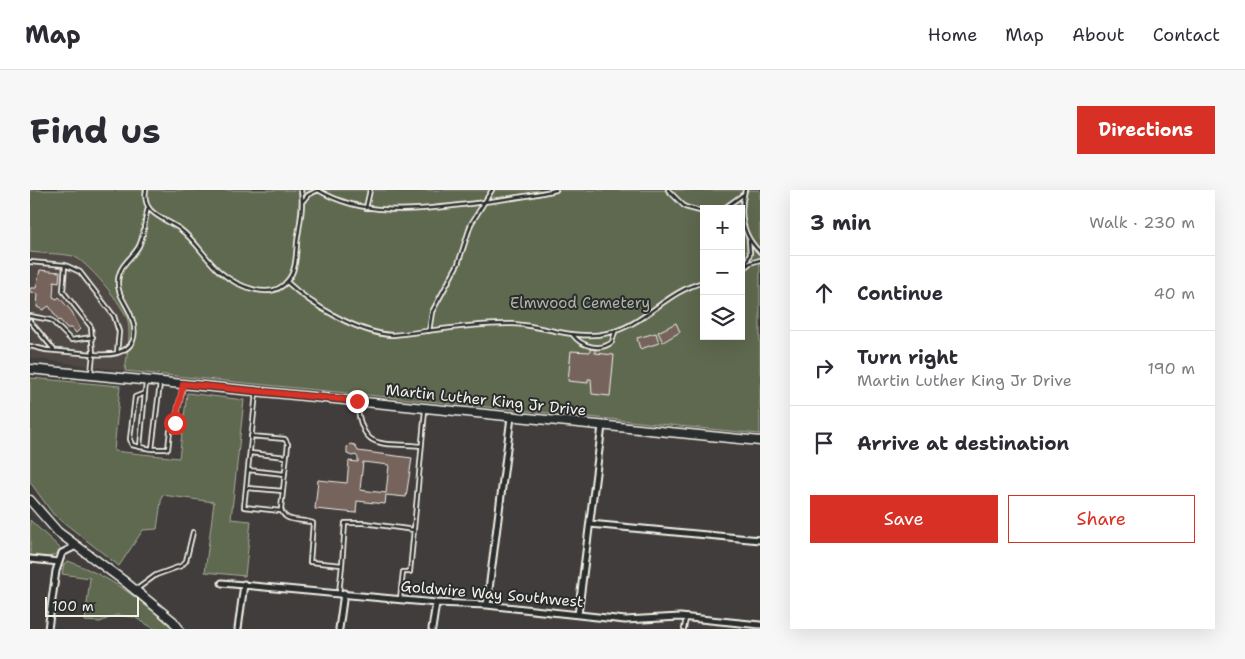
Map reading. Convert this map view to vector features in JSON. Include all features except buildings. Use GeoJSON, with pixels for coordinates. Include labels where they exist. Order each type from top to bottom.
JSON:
{"type":"FeatureCollection","features":[{"type":"Feature","properties":{"kind":"main road","name":"Martin Luther King Jr Drive"},"geometry":{"type":"LineString","coordinates":[[30,369],[760,441]]}},
{"type":"Feature","properties":{"kind":"main road"},"geometry":{"type":"LineString","coordinates":[[30,373],[42,370]]}},
{"type":"Feature","properties":{"kind":"main road"},"geometry":{"type":"LineString","coordinates":[[30,500],[58,532],[135,590],[173,621],[179,629]]}},
{"type":"Feature","properties":{"kind":"street"},"geometry":{"type":"LineString","coordinates":[[486,605],[511,417]]}},
{"type":"Feature","properties":{"kind":"street"},"geometry":{"type":"LineString","coordinates":[[578,615],[602,426]]}},
{"type":"Feature","properties":{"kind":"street"},"geometry":{"type":"LineString","coordinates":[[590,524],[760,540]]}},
{"type":"Feature","properties":{"kind":"street"},"geometry":{"type":"LineString","coordinates":[[48,629],[56,571],[62,553],[76,546]]}},
{"type":"Feature","properties":{"kind":"street"},"geometry":{"type":"LineString","coordinates":[[30,559],[59,562]]}},
{"type":"Feature","properties":{"kind":"street","name":"Goldwire Way Southwest"},"geometry":{"type":"LineString","coordinates":[[222,582],[436,603],[442,601],[486,605],[624,620],[686,617],[760,625]]}},
{"type":"Feature","properties":{"kind":"street"},"geometry":{"type":"LineString","coordinates":[[238,629],[244,584]]}},
{"type":"Feature","properties":{"kind":"street"},"geometry":{"type":"LineString","coordinates":[[339,629],[342,593]]}},
{"type":"Feature","properties":{"kind":"street"},"geometry":{"type":"LineString","coordinates":[[432,629],[436,603]]}},
{"type":"Feature","properties":{"kind":"lane"},"geometry":{"type":"LineString","coordinates":[[30,346],[55,351],[93,354],[117,354],[127,349],[134,334],[130,314],[118,286],[119,274],[124,264],[139,246],[148,208],[146,190]]}},
{"type":"Feature","properties":{"kind":"lane"},"geometry":{"type":"LineString","coordinates":[[148,208],[186,233],[217,268],[239,284],[266,291],[279,288],[287,282],[294,267],[302,202],[301,190]]}},
{"type":"Feature","properties":{"kind":"lane"},"geometry":{"type":"LineString","coordinates":[[302,202],[308,195],[318,190],[341,201],[366,208],[409,210],[484,202],[556,190]]}},
{"type":"Feature","properties":{"kind":"lane"},"geometry":{"type":"LineString","coordinates":[[366,208],[370,190]]}},
{"type":"Feature","properties":{"kind":"lane"},"geometry":{"type":"LineString","coordinates":[[429,331],[432,312],[452,277],[471,224],[492,190]]}},
{"type":"Feature","properties":{"kind":"lane"},"geometry":{"type":"LineString","coordinates":[[668,190],[685,207],[700,211]]}},
{"type":"Feature","properties":{"kind":"lane"},"geometry":{"type":"LineString","coordinates":[[728,205],[745,192]]}},
{"type":"Feature","properties":{"kind":"lane"},"geometry":{"type":"LineString","coordinates":[[744,205],[745,192]]}},
{"type":"Feature","properties":{"kind":"lane"},"geometry":{"type":"LineString","coordinates":[[745,231],[749,240],[760,252]]}},
{"type":"Feature","properties":{"kind":"lane"},"geometry":{"type":"LineString","coordinates":[[745,267],[750,254],[749,240]]}},
{"type":"Feature","properties":{"kind":"lane"},"geometry":{"type":"LineString","coordinates":[[745,267],[750,263],[760,260]]}},
{"type":"Feature","properties":{"kind":"lane"},"geometry":{"type":"LineString","coordinates":[[30,262],[65,265],[80,272],[114,316],[119,332],[117,354]]}},
{"type":"Feature","properties":{"kind":"lane"},"geometry":{"type":"LineString","coordinates":[[65,265],[63,291],[91,327],[93,337],[91,375]]}},
{"type":"Feature","properties":{"kind":"lane"},"geometry":{"type":"LineString","coordinates":[[287,282],[314,304],[374,332],[393,335],[504,324],[530,326],[572,334],[597,335],[615,332],[635,323],[675,293],[700,284]]}},
{"type":"Feature","properties":{"kind":"lane"},"geometry":{"type":"LineString","coordinates":[[30,316],[51,320],[71,340],[93,337]]}},
{"type":"Feature","properties":{"kind":"lane"},"geometry":{"type":"LineString","coordinates":[[30,320],[55,351]]}},
{"type":"Feature","properties":{"kind":"lane"},"geometry":{"type":"LineString","coordinates":[[572,334],[585,346],[604,347],[612,342],[615,332]]}},
{"type":"Feature","properties":{"kind":"lane"},"geometry":{"type":"LineString","coordinates":[[140,447],[146,380]]}},
{"type":"Feature","properties":{"kind":"lane"},"geometry":{"type":"LineString","coordinates":[[152,449],[160,382]]}},
{"type":"Feature","properties":{"kind":"lane"},"geometry":{"type":"LineString","coordinates":[[145,393],[135,397],[130,439],[132,445],[152,449],[168,449],[170,430],[176,418],[183,384]]}},
{"type":"Feature","properties":{"kind":"lane"},"geometry":{"type":"LineString","coordinates":[[256,391],[244,507],[281,511]]}},
{"type":"Feature","properties":{"kind":"lane"},"geometry":{"type":"LineString","coordinates":[[357,401],[360,423],[365,434],[372,441],[422,446]]}},
{"type":"Feature","properties":{"kind":"lane"},"geometry":{"type":"LineString","coordinates":[[400,599],[403,572],[410,572],[425,408]]}},
{"type":"Feature","properties":{"kind":"lane"},"geometry":{"type":"LineString","coordinates":[[251,436],[285,439],[288,444],[281,511],[286,518],[313,523],[310,562],[342,565]]}},
{"type":"Feature","properties":{"kind":"lane"},"geometry":{"type":"LineString","coordinates":[[250,453],[286,457]]}},
{"type":"Feature","properties":{"kind":"lane"},"geometry":{"type":"LineString","coordinates":[[248,470],[284,474]]}},
{"type":"Feature","properties":{"kind":"lane"},"geometry":{"type":"LineString","coordinates":[[246,488],[283,491]]}},
{"type":"Feature","properties":{"kind":"lane"},"geometry":{"type":"LineString","coordinates":[[342,593],[345,523],[364,523],[414,530]]}},
{"type":"Feature","properties":{"kind":"lane"},"geometry":{"type":"LineString","coordinates":[[135,590],[156,575],[181,566],[186,561],[193,532]]}},
{"type":"Feature","properties":{"kind":"lane"},"geometry":{"type":"LineString","coordinates":[[684,629],[686,617]]}},
{"type":"Feature","properties":{"kind":"shaded area"},"geometry":{"type":"Polygon","coordinates":[[[30,252],[73,256],[83,262],[121,306],[127,319],[130,335],[125,371],[30,358],[30,252]]]}},
{"type":"Feature","properties":{"kind":"green space","name":"Elmwood Cemetery"},"geometry":{"type":"Polygon","coordinates":[[[30,190],[760,190],[760,434],[125,371],[129,327],[125,314],[113,295],[87,266],[73,256],[30,252],[30,190]]]}},
{"type":"Feature","properties":{"kind":"green space"},"geometry":{"type":"Polygon","coordinates":[[[30,378],[120,386],[114,451],[179,458],[187,393],[244,400],[231,519],[251,521],[245,576],[205,572],[214,502],[162,495],[157,529],[143,530],[119,566],[53,514],[30,482],[30,378]]]}},
{"type":"Feature","properties":{"kind":"green space"},"geometry":{"type":"Polygon","coordinates":[[[30,520],[61,549],[58,552],[47,557],[30,555],[30,520]]]}},
{"type":"Feature","properties":{"kind":"green space"},"geometry":{"type":"Polygon","coordinates":[[[68,561],[97,573],[124,589],[173,629],[155,629],[134,617],[116,615],[100,622],[85,621],[90,578],[62,574],[64,564],[68,561]]]}},
{"type":"Feature","properties":{"kind":"route"},"geometry":{"type":"LineString","coordinates":[[175,423],[183,384],[357,401]]}}]}
